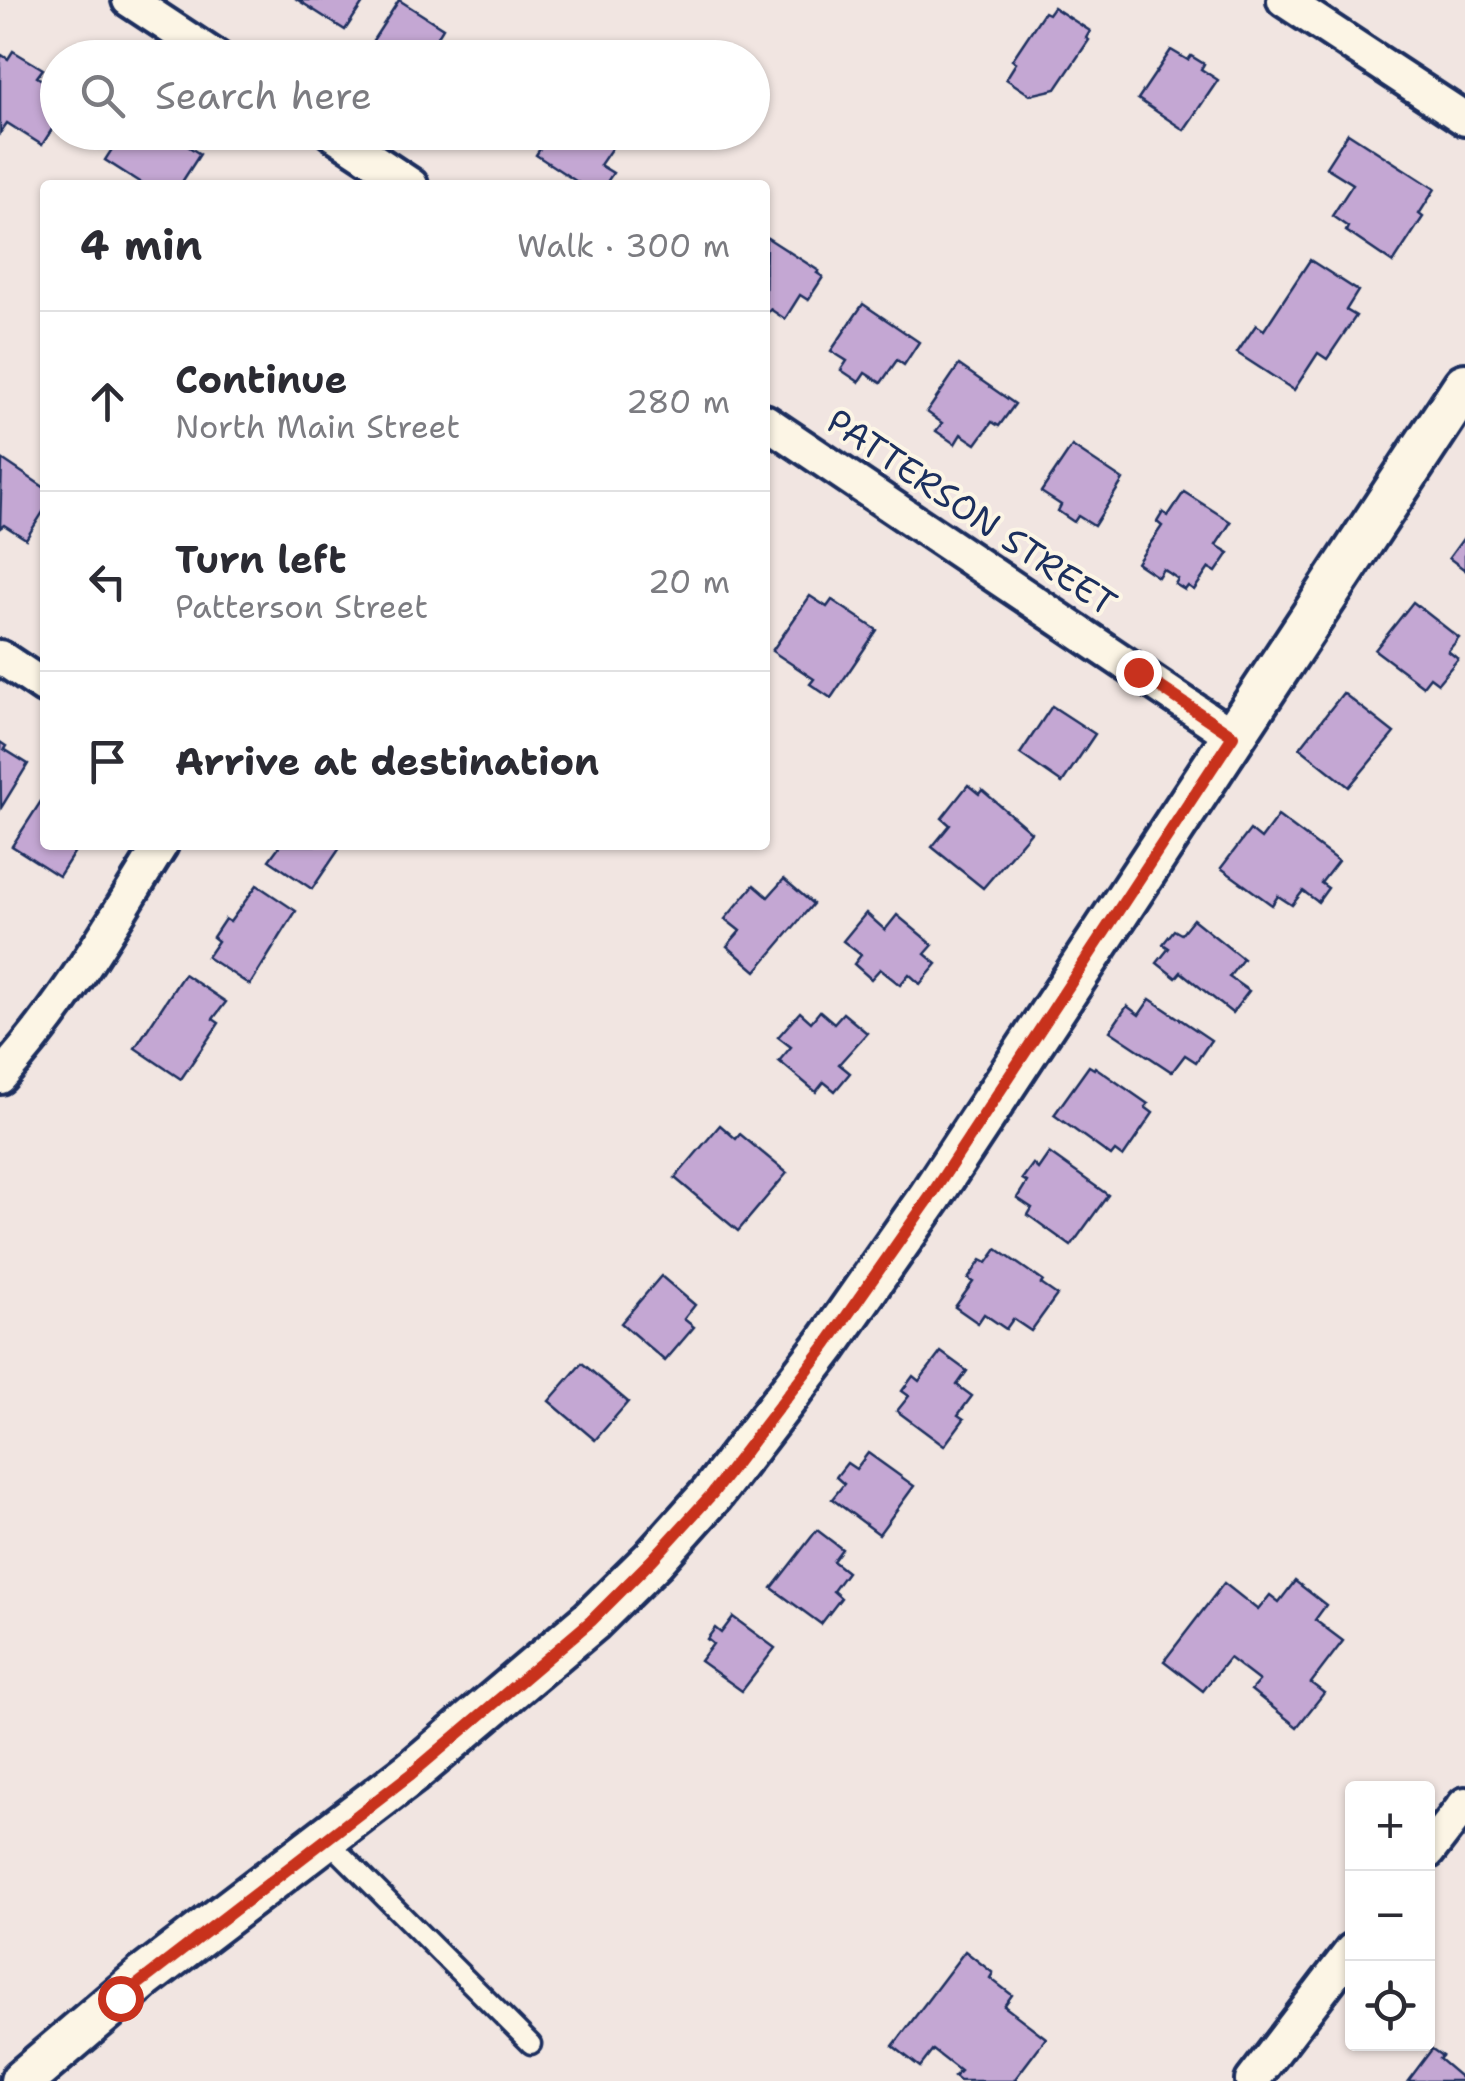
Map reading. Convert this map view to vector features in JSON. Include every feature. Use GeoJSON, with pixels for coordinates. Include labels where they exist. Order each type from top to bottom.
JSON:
{"type":"FeatureCollection","features":[{"type":"Feature","properties":{"kind":"street"},"geometry":{"type":"LineString","coordinates":[[129,0],[190,40]]}},
{"type":"Feature","properties":{"kind":"street"},"geometry":{"type":"LineString","coordinates":[[1284,0],[1465,119]]}},
{"type":"Feature","properties":{"kind":"street"},"geometry":{"type":"LineString","coordinates":[[359,150],[404,180]]}},
{"type":"Feature","properties":{"kind":"street"},"geometry":{"type":"LineString","coordinates":[[22,2081],[144,1977],[411,1774],[591,1621],[712,1494],[827,1344],[930,1197],[1465,385]]}},
{"type":"Feature","properties":{"kind":"street","name":"PATTERSON STREET"},"geometry":{"type":"LineString","coordinates":[[770,424],[1233,736]]}},
{"type":"Feature","properties":{"kind":"street"},"geometry":{"type":"LineString","coordinates":[[0,657],[40,685]]}},
{"type":"Feature","properties":{"kind":"street"},"geometry":{"type":"LineString","coordinates":[[0,1077],[75,980],[159,850]]}},
{"type":"Feature","properties":{"kind":"street"},"geometry":{"type":"LineString","coordinates":[[1435,1843],[1465,1804]]}},
{"type":"Feature","properties":{"kind":"street"},"geometry":{"type":"LineString","coordinates":[[1252,2081],[1345,1959]]}},
{"type":"Feature","properties":{"kind":"lane"},"geometry":{"type":"LineString","coordinates":[[326,1839],[531,2044]]}},
{"type":"Feature","properties":{"kind":"building"},"geometry":{"type":"Polygon","coordinates":[[[298,0],[365,0],[345,30],[298,0]]]}},
{"type":"Feature","properties":{"kind":"building"},"geometry":{"type":"Polygon","coordinates":[[[399,0],[443,28],[436,40],[373,40],[399,0]]]}},
{"type":"Feature","properties":{"kind":"building"},"geometry":{"type":"Polygon","coordinates":[[[1053,7],[1090,31],[1086,38],[1089,40],[1056,89],[1030,95],[1006,79],[1016,63],[1012,60],[1044,12],[1048,14],[1053,7]]]}},
{"type":"Feature","properties":{"kind":"building"},"geometry":{"type":"Polygon","coordinates":[[[1171,50],[1204,64],[1201,69],[1218,80],[1184,130],[1138,99],[1171,50]]]}},
{"type":"Feature","properties":{"kind":"building"},"geometry":{"type":"Polygon","coordinates":[[[13,51],[40,67],[40,144],[7,123],[0,133],[0,59],[2,55],[8,59],[13,51]]]}},
{"type":"Feature","properties":{"kind":"building"},"geometry":{"type":"Polygon","coordinates":[[[1348,133],[1435,189],[1419,214],[1423,217],[1393,263],[1346,231],[1348,227],[1332,216],[1353,184],[1326,167],[1348,133]]]}},
{"type":"Feature","properties":{"kind":"building"},"geometry":{"type":"Polygon","coordinates":[[[111,150],[194,150],[200,154],[183,180],[136,180],[105,160],[111,150]]]}},
{"type":"Feature","properties":{"kind":"building"},"geometry":{"type":"Polygon","coordinates":[[[539,150],[610,150],[600,165],[613,173],[608,180],[574,180],[536,155],[539,150]]]}},
{"type":"Feature","properties":{"kind":"building"},"geometry":{"type":"Polygon","coordinates":[[[770,240],[823,277],[808,300],[800,295],[785,319],[770,309],[770,240]]]}},
{"type":"Feature","properties":{"kind":"building"},"geometry":{"type":"Polygon","coordinates":[[[1310,260],[1358,291],[1346,310],[1356,316],[1327,359],[1318,353],[1294,390],[1237,353],[1256,325],[1264,330],[1310,260]]]}},
{"type":"Feature","properties":{"kind":"building"},"geometry":{"type":"Polygon","coordinates":[[[863,304],[919,342],[904,365],[897,360],[881,383],[865,373],[859,382],[841,370],[847,361],[831,351],[863,304]]]}},
{"type":"Feature","properties":{"kind":"building"},"geometry":{"type":"Polygon","coordinates":[[[959,365],[1015,404],[999,426],[992,422],[976,444],[961,434],[955,444],[936,431],[942,423],[927,412],[959,365]]]}},
{"type":"Feature","properties":{"kind":"building"},"geometry":{"type":"Polygon","coordinates":[[[1072,446],[1123,480],[1094,526],[1078,516],[1074,522],[1058,511],[1061,505],[1041,492],[1072,446]]]}},
{"type":"Feature","properties":{"kind":"building"},"geometry":{"type":"Polygon","coordinates":[[[2,459],[40,485],[40,517],[26,539],[4,525],[0,528],[2,459]]]}},
{"type":"Feature","properties":{"kind":"building"},"geometry":{"type":"Polygon","coordinates":[[[1184,492],[1231,522],[1216,545],[1229,553],[1216,572],[1209,568],[1194,590],[1175,584],[1178,579],[1163,569],[1158,577],[1137,563],[1162,526],[1157,522],[1163,512],[1168,516],[1184,492]]]}},
{"type":"Feature","properties":{"kind":"building"},"geometry":{"type":"Polygon","coordinates":[[[1465,536],[1465,570],[1449,558],[1465,536]]]}},
{"type":"Feature","properties":{"kind":"building"},"geometry":{"type":"Polygon","coordinates":[[[810,596],[827,607],[832,600],[877,630],[831,698],[810,684],[814,679],[772,651],[810,596]]]}},
{"type":"Feature","properties":{"kind":"building"},"geometry":{"type":"Polygon","coordinates":[[[1413,602],[1459,638],[1448,651],[1458,659],[1438,683],[1430,677],[1423,686],[1375,650],[1413,602]]]}},
{"type":"Feature","properties":{"kind":"building"},"geometry":{"type":"Polygon","coordinates":[[[1343,693],[1394,733],[1349,787],[1300,748],[1343,693]]]}},
{"type":"Feature","properties":{"kind":"building"},"geometry":{"type":"Polygon","coordinates":[[[1052,706],[1095,734],[1062,783],[1020,754],[1052,706]]]}},
{"type":"Feature","properties":{"kind":"building"},"geometry":{"type":"Polygon","coordinates":[[[0,742],[6,746],[4,749],[28,764],[1,808],[0,742]]]}},
{"type":"Feature","properties":{"kind":"building"},"geometry":{"type":"Polygon","coordinates":[[[968,785],[979,794],[982,790],[1031,832],[983,888],[932,847],[950,825],[942,818],[968,785]]]}},
{"type":"Feature","properties":{"kind":"building"},"geometry":{"type":"Polygon","coordinates":[[[40,803],[40,850],[76,850],[59,876],[12,846],[40,803]]]}},
{"type":"Feature","properties":{"kind":"building"},"geometry":{"type":"Polygon","coordinates":[[[1278,816],[1338,861],[1321,883],[1328,888],[1318,902],[1303,891],[1292,905],[1278,896],[1272,905],[1221,868],[1250,830],[1261,839],[1278,816]]]}},
{"type":"Feature","properties":{"kind":"building"},"geometry":{"type":"Polygon","coordinates":[[[276,850],[339,850],[312,889],[269,860],[276,850]]]}},
{"type":"Feature","properties":{"kind":"building"},"geometry":{"type":"Polygon","coordinates":[[[784,879],[813,904],[756,971],[727,946],[740,931],[725,919],[754,885],[768,897],[784,879]]]}},
{"type":"Feature","properties":{"kind":"building"},"geometry":{"type":"Polygon","coordinates":[[[257,885],[296,911],[250,985],[207,957],[218,941],[213,937],[225,919],[230,922],[257,885]]]}},
{"type":"Feature","properties":{"kind":"building"},"geometry":{"type":"Polygon","coordinates":[[[866,913],[885,930],[897,915],[933,945],[925,954],[937,964],[920,984],[909,974],[900,985],[880,969],[871,979],[854,964],[861,955],[843,941],[866,913]]]}},
{"type":"Feature","properties":{"kind":"building"},"geometry":{"type":"Polygon","coordinates":[[[1193,919],[1243,959],[1229,977],[1249,991],[1232,1013],[1181,972],[1176,978],[1157,963],[1169,948],[1163,944],[1174,930],[1181,934],[1193,919]]]}},
{"type":"Feature","properties":{"kind":"building"},"geometry":{"type":"Polygon","coordinates":[[[184,974],[226,1002],[213,1019],[219,1023],[181,1079],[135,1048],[184,974]]]}},
{"type":"Feature","properties":{"kind":"building"},"geometry":{"type":"Polygon","coordinates":[[[1150,999],[1211,1040],[1196,1062],[1185,1055],[1172,1072],[1110,1031],[1127,1006],[1139,1015],[1150,999]]]}},
{"type":"Feature","properties":{"kind":"building"},"geometry":{"type":"Polygon","coordinates":[[[820,1011],[834,1023],[843,1013],[867,1033],[839,1064],[850,1073],[835,1091],[824,1082],[816,1092],[779,1061],[791,1047],[778,1037],[800,1012],[811,1022],[820,1011]]]}},
{"type":"Feature","properties":{"kind":"building"},"geometry":{"type":"Polygon","coordinates":[[[1089,1066],[1148,1104],[1145,1107],[1153,1113],[1123,1157],[1115,1151],[1111,1156],[1054,1115],[1089,1066]]]}},
{"type":"Feature","properties":{"kind":"building"},"geometry":{"type":"Polygon","coordinates":[[[720,1125],[736,1139],[740,1134],[787,1173],[738,1231],[675,1178],[720,1125]]]}},
{"type":"Feature","properties":{"kind":"building"},"geometry":{"type":"Polygon","coordinates":[[[1049,1153],[1108,1195],[1071,1246],[1028,1215],[1032,1208],[1017,1198],[1027,1182],[1022,1179],[1033,1164],[1038,1169],[1049,1153]]]}},
{"type":"Feature","properties":{"kind":"building"},"geometry":{"type":"Polygon","coordinates":[[[997,1249],[1057,1295],[1031,1331],[1013,1319],[1006,1329],[984,1314],[978,1323],[955,1307],[973,1282],[968,1279],[981,1260],[987,1263],[997,1249]]]}},
{"type":"Feature","properties":{"kind":"building"},"geometry":{"type":"Polygon","coordinates":[[[661,1276],[695,1305],[684,1319],[694,1327],[665,1361],[621,1323],[661,1276]]]}},
{"type":"Feature","properties":{"kind":"building"},"geometry":{"type":"Polygon","coordinates":[[[941,1352],[967,1371],[957,1385],[972,1396],[958,1415],[964,1419],[944,1446],[897,1411],[909,1396],[902,1391],[913,1376],[919,1381],[941,1352]]]}},
{"type":"Feature","properties":{"kind":"building"},"geometry":{"type":"Polygon","coordinates":[[[582,1363],[628,1402],[595,1440],[549,1401],[582,1363]]]}},
{"type":"Feature","properties":{"kind":"building"},"geometry":{"type":"Polygon","coordinates":[[[868,1453],[914,1486],[879,1534],[832,1499],[844,1484],[836,1477],[847,1463],[856,1469],[868,1453]]]}},
{"type":"Feature","properties":{"kind":"building"},"geometry":{"type":"Polygon","coordinates":[[[817,1530],[842,1549],[833,1561],[847,1572],[833,1591],[841,1598],[821,1624],[772,1588],[817,1530]]]}},
{"type":"Feature","properties":{"kind":"building"},"geometry":{"type":"Polygon","coordinates":[[[1295,1581],[1326,1605],[1315,1620],[1343,1641],[1311,1683],[1324,1693],[1297,1727],[1251,1690],[1259,1681],[1229,1658],[1203,1691],[1164,1661],[1224,1583],[1258,1610],[1270,1595],[1279,1602],[1295,1581]]]}},
{"type":"Feature","properties":{"kind":"building"},"geometry":{"type":"Polygon","coordinates":[[[733,1617],[775,1648],[742,1691],[700,1661],[713,1644],[707,1639],[715,1628],[721,1633],[733,1617]]]}},
{"type":"Feature","properties":{"kind":"building"},"geometry":{"type":"Polygon","coordinates":[[[965,1951],[993,1973],[990,1978],[1012,1995],[1004,2006],[1046,2038],[1015,2079],[1018,2081],[959,2081],[954,2077],[960,2071],[933,2050],[920,2067],[893,2046],[965,1951]]]}},
{"type":"Feature","properties":{"kind":"building"},"geometry":{"type":"Polygon","coordinates":[[[1430,2051],[1435,2051],[1465,2081],[1408,2081],[1430,2051]]]}},
{"type":"Feature","properties":{"kind":"route"},"geometry":{"type":"LineString","coordinates":[[120,1998],[411,1774],[591,1621],[712,1494],[827,1344],[930,1197],[1233,736],[1138,672]]}}]}
